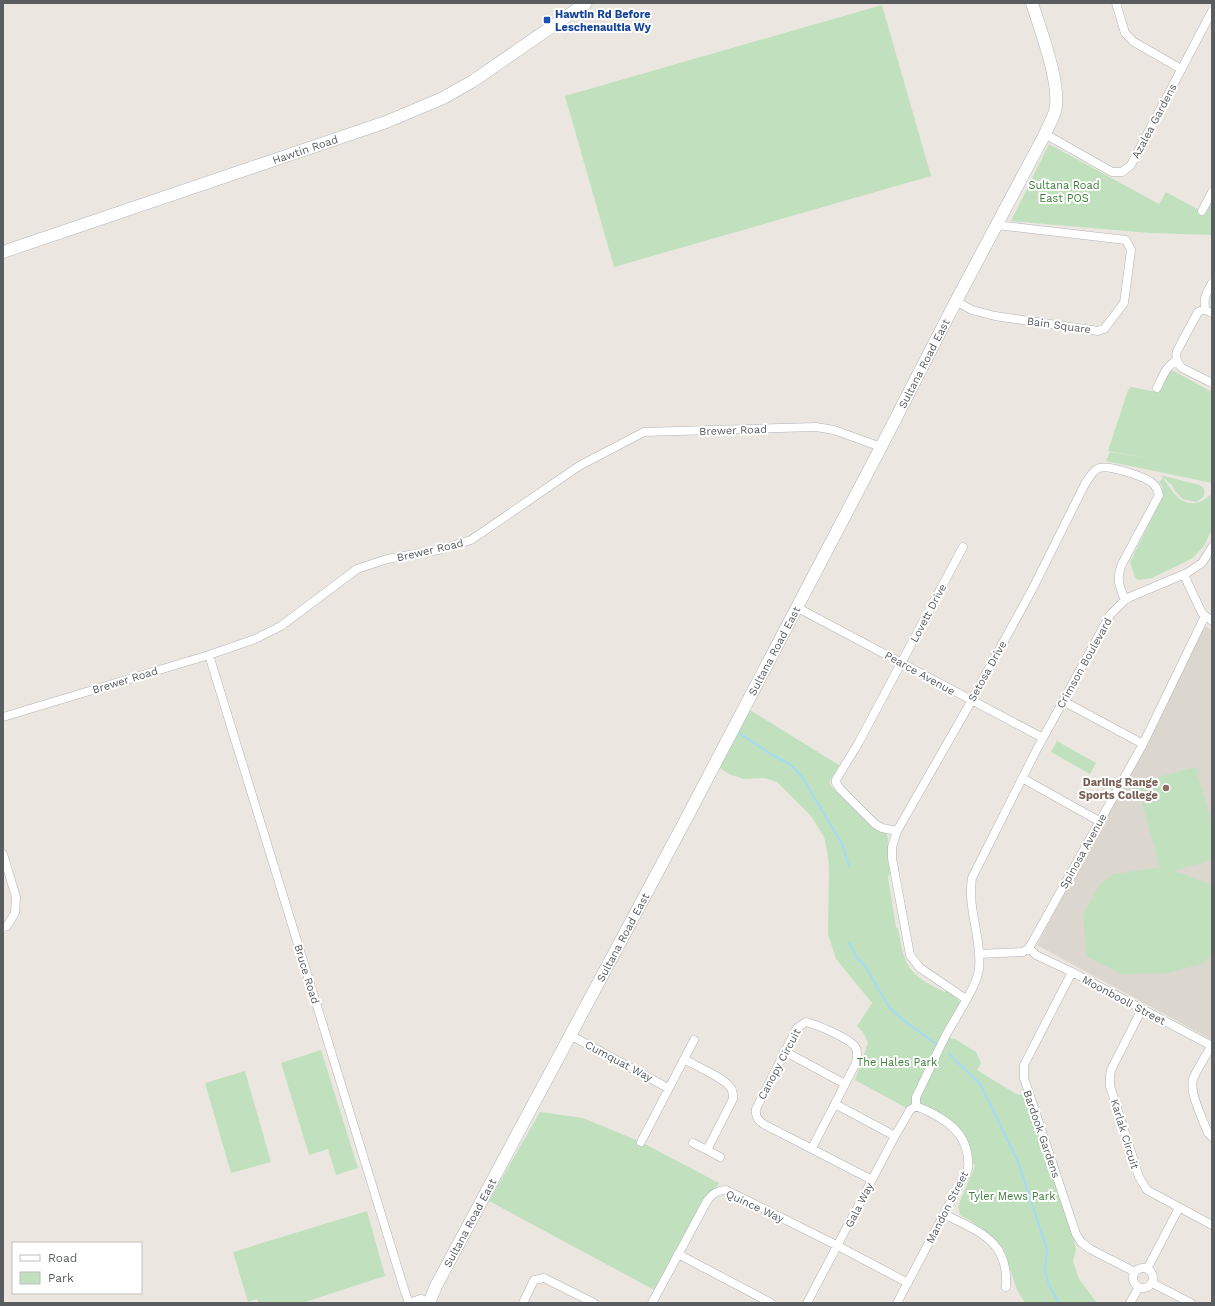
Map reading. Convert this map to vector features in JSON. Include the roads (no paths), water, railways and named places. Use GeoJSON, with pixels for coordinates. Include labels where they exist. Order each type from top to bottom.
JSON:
{"type":"FeatureCollection","features":[{"type":"Feature","properties":{"kind":"street","name":"Hawtin Road"},"geometry":{"type":"LineString","coordinates":[[3,252],[386,122],[443,98],[473,81],[586,3]]}},
{"type":"Feature","properties":{"kind":"street","name":"Sultana Road East"},"geometry":{"type":"LineString","coordinates":[[420,1302],[436,1286],[685,821],[798,608],[956,300],[1045,134],[1055,110],[1057,93],[1053,73],[1032,3]]}},
{"type":"Feature","properties":{"kind":"street"},"geometry":{"type":"LineString","coordinates":[[1116,3],[1125,33],[1134,42],[1181,69]]}},
{"type":"Feature","properties":{"kind":"street","name":"Azalea Gardens"},"geometry":{"type":"LineString","coordinates":[[1045,134],[1112,172],[1122,172],[1131,165],[1212,12]]}},
{"type":"Feature","properties":{"kind":"street"},"geometry":{"type":"LineString","coordinates":[[1202,211],[1212,192]]}},
{"type":"Feature","properties":{"kind":"street","name":"Bain Square"},"geometry":{"type":"LineString","coordinates":[[956,300],[972,310],[995,316],[1098,331],[1104,330],[1124,303],[1131,250],[1126,240],[996,225]]}},
{"type":"Feature","properties":{"kind":"street"},"geometry":{"type":"LineString","coordinates":[[1209,311],[1204,304],[1205,297],[1212,283]]}},
{"type":"Feature","properties":{"kind":"street"},"geometry":{"type":"LineString","coordinates":[[1209,311],[1201,310],[1196,315],[1177,351],[1177,361],[1182,368],[1212,383]]}},
{"type":"Feature","properties":{"kind":"street"},"geometry":{"type":"LineString","coordinates":[[1157,388],[1166,370],[1172,363],[1177,361]]}},
{"type":"Feature","properties":{"kind":"street","name":"Brewer Road"},"geometry":{"type":"LineString","coordinates":[[3,717],[255,640],[281,626],[357,569],[388,559],[438,550],[470,540],[579,466],[644,432],[816,427],[834,430],[881,447]]}},
{"type":"Feature","properties":{"kind":"street","name":"Setosa Drive"},"geometry":{"type":"LineString","coordinates":[[966,998],[920,968],[910,955],[892,858],[892,847],[897,830],[1033,588],[1086,482],[1095,470],[1101,467],[1122,471],[1149,480],[1155,485],[1158,494],[1122,564],[1121,579],[1128,598]]}},
{"type":"Feature","properties":{"kind":"street","name":"Lovett Drive"},"geometry":{"type":"LineString","coordinates":[[897,830],[882,828],[875,824],[840,789],[836,783],[963,547]]}},
{"type":"Feature","properties":{"kind":"street","name":"Crimson Boulevard"},"geometry":{"type":"LineString","coordinates":[[979,954],[970,888],[972,878],[1043,738],[1110,616],[1128,598],[1186,574],[1202,563],[1212,547]]}},
{"type":"Feature","properties":{"kind":"street"},"geometry":{"type":"LineString","coordinates":[[1186,574],[1194,587],[1195,598],[1202,613],[1208,619]]}},
{"type":"Feature","properties":{"kind":"street","name":"Pearce Avenue"},"geometry":{"type":"LineString","coordinates":[[798,608],[1043,738]]}},
{"type":"Feature","properties":{"kind":"street","name":"Spinosa Avenue"},"geometry":{"type":"LineString","coordinates":[[1030,948],[1143,744],[1208,619]]}},
{"type":"Feature","properties":{"kind":"street","name":"Bruce Road"},"geometry":{"type":"LineString","coordinates":[[209,655],[405,1292],[420,1302]]}},
{"type":"Feature","properties":{"kind":"street"},"geometry":{"type":"LineString","coordinates":[[1063,702],[1143,744]]}},
{"type":"Feature","properties":{"kind":"street"},"geometry":{"type":"LineString","coordinates":[[1022,778],[1100,821]]}},
{"type":"Feature","properties":{"kind":"street"},"geometry":{"type":"LineString","coordinates":[[3,854],[16,897],[15,914],[7,926],[3,927]]}},
{"type":"Feature","properties":{"kind":"street"},"geometry":{"type":"LineString","coordinates":[[966,998],[978,975],[979,954],[1022,952],[1030,948]]}},
{"type":"Feature","properties":{"kind":"street","name":"Moonbooli Street"},"geometry":{"type":"LineString","coordinates":[[1030,948],[1036,955],[1072,972],[1212,1046]]}},
{"type":"Feature","properties":{"kind":"street","name":"Bardook Gardens"},"geometry":{"type":"LineString","coordinates":[[1072,972],[1024,1065],[1024,1078],[1076,1234],[1081,1242],[1090,1250],[1135,1272]]}},
{"type":"Feature","properties":{"kind":"street","name":"Gala Way"},"geometry":{"type":"LineString","coordinates":[[807,1303],[895,1136],[915,1107],[916,1097],[966,998]]}},
{"type":"Feature","properties":{"kind":"street","name":"Karlak Circuit"},"geometry":{"type":"LineString","coordinates":[[1142,1009],[1111,1070],[1110,1076],[1110,1086],[1138,1178],[1147,1190],[1212,1225]]}},
{"type":"Feature","properties":{"kind":"street","name":"Canopy Circuit"},"geometry":{"type":"LineString","coordinates":[[812,1148],[856,1064],[857,1055],[856,1049],[852,1044],[843,1038],[806,1022],[797,1028],[784,1052],[756,1110],[757,1118],[763,1124],[872,1180]]}},
{"type":"Feature","properties":{"kind":"street","name":"Cumquat Way"},"geometry":{"type":"LineString","coordinates":[[570,1035],[668,1088]]}},
{"type":"Feature","properties":{"kind":"street"},"geometry":{"type":"LineString","coordinates":[[641,1142],[694,1040]]}},
{"type":"Feature","properties":{"kind":"street"},"geometry":{"type":"LineString","coordinates":[[1212,1046],[1193,1080],[1193,1088],[1208,1133],[1212,1137]]}},
{"type":"Feature","properties":{"kind":"street"},"geometry":{"type":"LineString","coordinates":[[784,1052],[845,1084]]}},
{"type":"Feature","properties":{"kind":"street"},"geometry":{"type":"LineString","coordinates":[[684,1059],[723,1081],[730,1086],[733,1093],[733,1099],[707,1150]]}},
{"type":"Feature","properties":{"kind":"street"},"geometry":{"type":"LineString","coordinates":[[835,1104],[895,1136]]}},
{"type":"Feature","properties":{"kind":"street","name":"Mandon Street"},"geometry":{"type":"LineString","coordinates":[[897,1303],[968,1169],[969,1158],[961,1137],[952,1125],[933,1114],[915,1107]]}},
{"type":"Feature","properties":{"kind":"street"},"geometry":{"type":"LineString","coordinates":[[693,1143],[720,1157]]}},
{"type":"Feature","properties":{"kind":"street","name":"Quince Way"},"geometry":{"type":"LineString","coordinates":[[652,1303],[707,1201],[712,1194],[720,1190],[726,1190],[908,1283]]}},
{"type":"Feature","properties":{"kind":"street"},"geometry":{"type":"LineString","coordinates":[[1147,1269],[1179,1208]]}},
{"type":"Feature","properties":{"kind":"street"},"geometry":{"type":"LineString","coordinates":[[944,1214],[985,1235],[994,1243],[1001,1255],[1007,1276],[1006,1287]]}},
{"type":"Feature","properties":{"kind":"street"},"geometry":{"type":"LineString","coordinates":[[678,1254],[771,1303]]}},
{"type":"Feature","properties":{"kind":"street"},"geometry":{"type":"LineString","coordinates":[[1139,1269],[1147,1269],[1152,1273],[1153,1280],[1148,1287],[1139,1287],[1136,1285],[1133,1279],[1135,1272],[1139,1269]]}},
{"type":"Feature","properties":{"kind":"street"},"geometry":{"type":"LineString","coordinates":[[523,1303],[534,1280],[544,1278],[594,1303]]}},
{"type":"Feature","properties":{"kind":"street"},"geometry":{"type":"LineString","coordinates":[[1152,1282],[1191,1303]]}},
{"type":"Feature","properties":{"kind":"street"},"geometry":{"type":"LineString","coordinates":[[1130,1303],[1139,1287]]}},
{"type":"Feature","properties":{"kind":"waterway"},"geometry":{"type":"LineString","coordinates":[[736,731],[772,755],[790,764],[802,777],[842,844],[849,866]]}},
{"type":"Feature","properties":{"kind":"waterway"},"geometry":{"type":"LineString","coordinates":[[849,943],[856,956],[865,966],[889,1007],[903,1020],[939,1046]]}},
{"type":"Feature","properties":{"kind":"waterway"},"geometry":{"type":"LineString","coordinates":[[949,1054],[981,1085],[1019,1164],[1047,1250],[1045,1270],[1049,1285],[1059,1303]]}},
{"type":"Feature","properties":{"kind":"place","name":"Hawtin Rd Before Leschenaultia Wy"},"geometry":{"type":"Point","coordinates":[547,20]}},
{"type":"Feature","properties":{"kind":"place","name":"Darling Range Sports College"},"geometry":{"type":"Point","coordinates":[1166,788]}},
{"type":"Feature","properties":{"kind":"park label","name":"Sultana Road East POS"},"geometry":{"type":"Point","coordinates":[1064,191]}},
{"type":"Feature","properties":{"kind":"park label","name":"The Hales Park"},"geometry":{"type":"Point","coordinates":[897,1062]}},
{"type":"Feature","properties":{"kind":"park label","name":"Tyler Mews Park"},"geometry":{"type":"Point","coordinates":[1012,1196]}}]}
